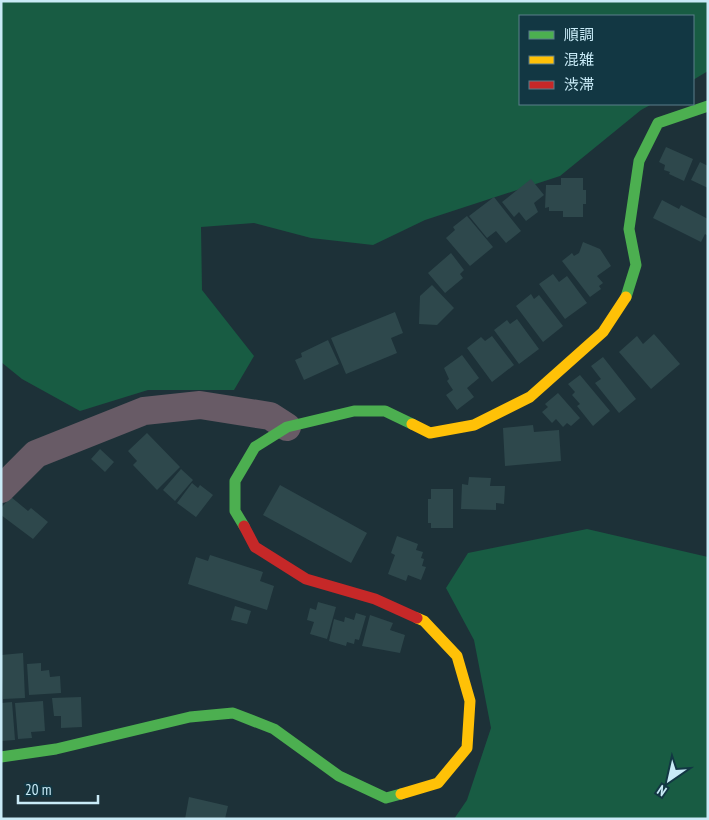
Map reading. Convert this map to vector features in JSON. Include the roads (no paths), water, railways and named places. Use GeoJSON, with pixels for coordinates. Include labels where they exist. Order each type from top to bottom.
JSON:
{"type":"FeatureCollection","features":[{"type":"Feature","properties":{"kind":"street"},"geometry":{"type":"LineString","coordinates":[[1,758],[56,750],[190,717],[233,713],[274,730],[339,776],[386,798],[438,783],[467,748],[470,701],[457,656],[424,621],[375,598],[306,579],[255,547],[235,511],[235,480],[254,447],[287,427],[354,411],[385,411],[430,433],[474,425],[530,397],[603,332],[627,296],[636,265],[630,229],[639,161],[658,123],[708,106]]}},
{"type":"Feature","properties":{"kind":"street"},"geometry":{"type":"LineString","coordinates":[[1,489],[36,454],[144,411],[200,405],[270,416],[287,427]]}}]}
